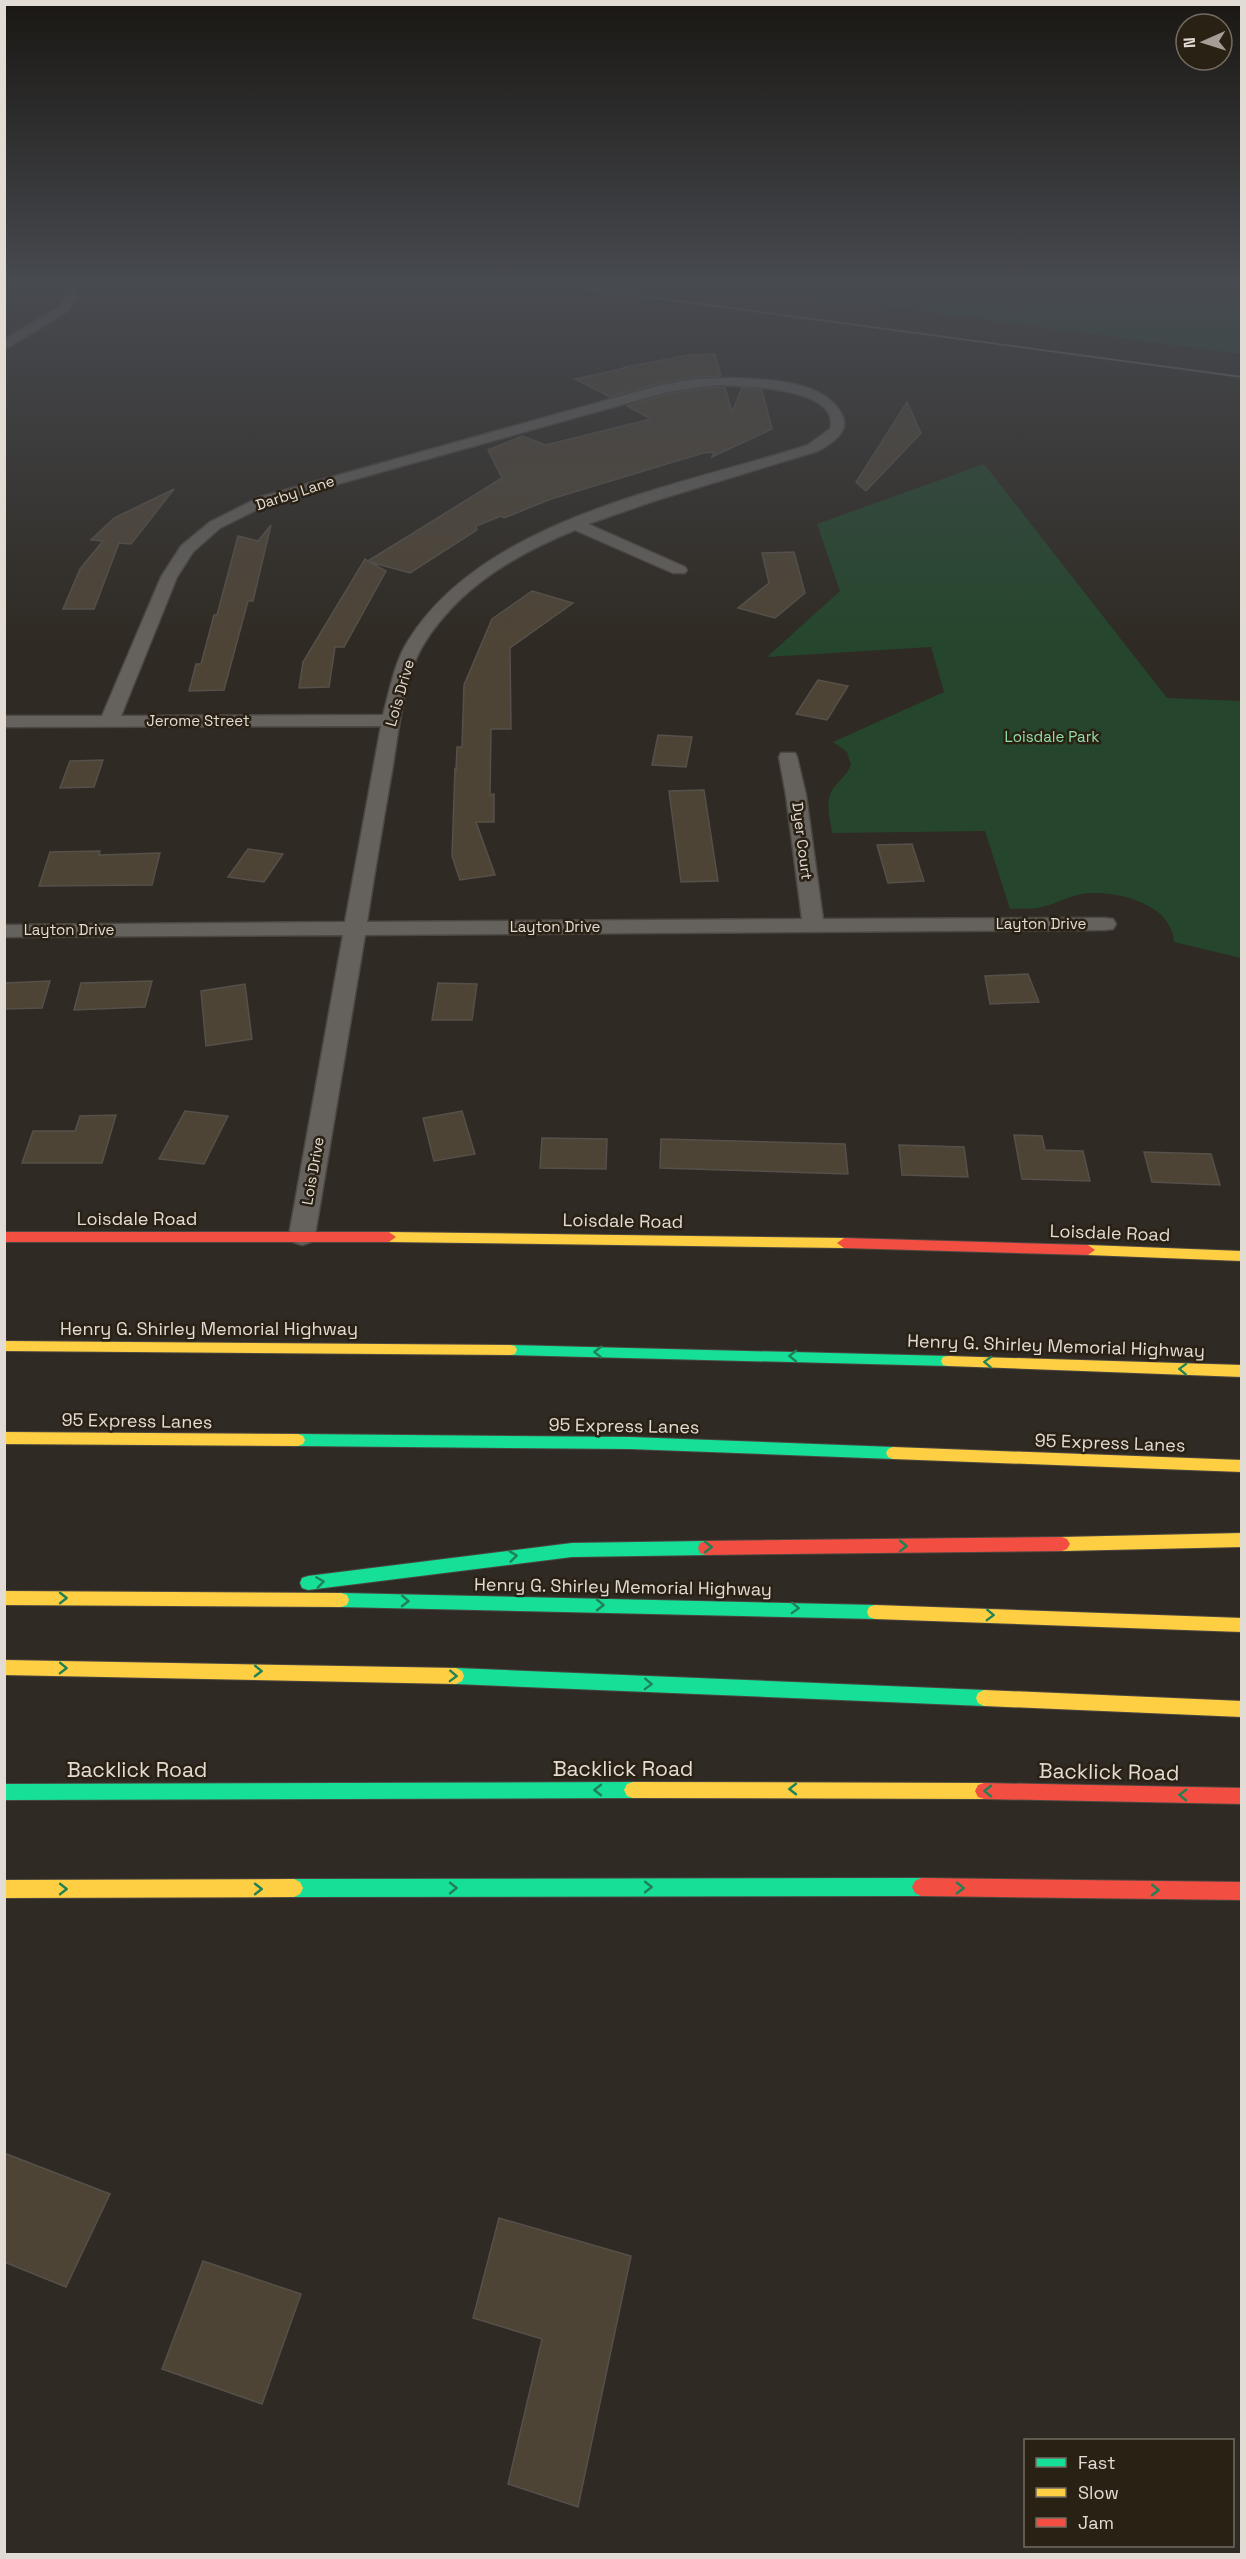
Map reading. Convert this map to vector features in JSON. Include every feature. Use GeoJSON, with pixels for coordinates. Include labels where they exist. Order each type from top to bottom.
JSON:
{"type":"FeatureCollection","features":[{"type":"Feature","properties":{"kind":"main road","name":"Loisdale Road"},"geometry":{"type":"LineString","coordinates":[[4,1238],[302,1235],[736,1241],[1076,1249],[1242,1256]]}},
{"type":"Feature","properties":{"kind":"main road","name":"Henry G. Shirley Memorial Highway"},"geometry":{"type":"LineString","coordinates":[[4,1346],[192,1346],[701,1354],[1242,1371]]}},
{"type":"Feature","properties":{"kind":"main road","name":"95 Express Lanes"},"geometry":{"type":"LineString","coordinates":[[4,1438],[630,1443],[1242,1466]]}},
{"type":"Feature","properties":{"kind":"main road"},"geometry":{"type":"LineString","coordinates":[[200,1598],[572,1550],[1242,1540]]}},
{"type":"Feature","properties":{"kind":"main road","name":"Henry G. Shirley Memorial Highway"},"geometry":{"type":"LineString","coordinates":[[4,1598],[200,1598],[755,1607],[1242,1625]]}},
{"type":"Feature","properties":{"kind":"main road"},"geometry":{"type":"LineString","coordinates":[[4,1667],[381,1673],[1242,1709]]}},
{"type":"Feature","properties":{"kind":"main road","name":"Backlick Road"},"geometry":{"type":"LineString","coordinates":[[4,1791],[883,1789],[1242,1796]]}},
{"type":"Feature","properties":{"kind":"main road"},"geometry":{"type":"LineString","coordinates":[[4,1889],[902,1887],[1242,1891]]}},
{"type":"Feature","properties":{"kind":"street","name":"Darby Lane"},"geometry":{"type":"LineString","coordinates":[[109,722],[169,577],[187,549],[215,525],[265,500],[307,487],[599,406]]}},
{"type":"Feature","properties":{"kind":"street","name":"Lois Drive"},"geometry":{"type":"LineString","coordinates":[[302,1235],[391,720],[408,660],[432,620],[448,602],[477,577],[510,555],[575,524],[621,507],[799,453],[825,441],[836,431],[838,420],[830,406]]}},
{"type":"Feature","properties":{"kind":"street"},"geometry":{"type":"LineString","coordinates":[[575,524],[679,570]]}},
{"type":"Feature","properties":{"kind":"street","name":"Jerome Street"},"geometry":{"type":"LineString","coordinates":[[4,722],[391,720]]}},
{"type":"Feature","properties":{"kind":"street","name":"Dyer Court"},"geometry":{"type":"LineString","coordinates":[[788,757],[796,795],[813,925]]}},
{"type":"Feature","properties":{"kind":"street","name":"Layton Drive"},"geometry":{"type":"LineString","coordinates":[[4,931],[1105,924]]}},
{"type":"Feature","properties":{"kind":"green space","name":"Loisdale Park"},"geometry":{"type":"Polygon","coordinates":[[[984,464],[1167,698],[1241,701],[1241,958],[1174,942],[1171,929],[1165,919],[1155,910],[1143,903],[1117,895],[1084,893],[1038,908],[1010,909],[985,831],[832,833],[828,802],[832,790],[851,765],[847,752],[833,742],[944,692],[931,647],[767,657],[840,591],[817,524],[984,464]]]}},
{"type":"Feature","properties":{"kind":"building"},"geometry":{"type":"Polygon","coordinates":[[[628,406],[730,406],[732,412],[734,406],[766,406],[772,429],[712,457],[714,452],[703,453],[551,499],[504,518],[501,516],[476,526],[477,530],[410,573],[370,562],[386,571],[344,647],[335,647],[329,687],[299,688],[303,662],[365,559],[368,561],[502,478],[488,450],[522,436],[546,445],[651,419],[628,406]]]}},
{"type":"Feature","properties":{"kind":"building"},"geometry":{"type":"Polygon","coordinates":[[[904,406],[909,406],[921,433],[866,491],[856,482],[904,406]]]}},
{"type":"Feature","properties":{"kind":"building"},"geometry":{"type":"Polygon","coordinates":[[[174,489],[131,544],[119,543],[94,609],[63,609],[80,569],[103,541],[91,540],[114,518],[174,489]]]}},
{"type":"Feature","properties":{"kind":"building"},"geometry":{"type":"Polygon","coordinates":[[[271,525],[253,601],[248,601],[224,690],[189,691],[196,664],[201,664],[214,615],[217,615],[238,536],[258,541],[271,525]]]}},
{"type":"Feature","properties":{"kind":"building"},"geometry":{"type":"Polygon","coordinates":[[[794,552],[805,593],[775,618],[738,608],[769,583],[762,553],[794,552]]]}},
{"type":"Feature","properties":{"kind":"building"},"geometry":{"type":"Polygon","coordinates":[[[532,591],[573,603],[510,648],[511,729],[491,729],[490,795],[494,794],[494,822],[476,822],[495,875],[460,880],[452,856],[455,768],[456,770],[457,747],[462,747],[464,685],[492,619],[532,591]]]}},
{"type":"Feature","properties":{"kind":"building"},"geometry":{"type":"Polygon","coordinates":[[[818,680],[848,686],[827,720],[796,714],[818,680]]]}},
{"type":"Feature","properties":{"kind":"building"},"geometry":{"type":"Polygon","coordinates":[[[658,735],[692,737],[686,767],[652,765],[658,735]]]}},
{"type":"Feature","properties":{"kind":"building"},"geometry":{"type":"Polygon","coordinates":[[[103,760],[94,787],[60,788],[70,761],[103,760]]]}},
{"type":"Feature","properties":{"kind":"building"},"geometry":{"type":"Polygon","coordinates":[[[704,790],[718,881],[681,882],[669,791],[704,790]]]}},
{"type":"Feature","properties":{"kind":"building"},"geometry":{"type":"Polygon","coordinates":[[[912,844],[924,881],[888,883],[877,845],[912,844]]]}},
{"type":"Feature","properties":{"kind":"building"},"geometry":{"type":"Polygon","coordinates":[[[248,849],[283,854],[264,882],[228,877],[248,849]]]}},
{"type":"Feature","properties":{"kind":"building"},"geometry":{"type":"Polygon","coordinates":[[[100,851],[99,855],[160,853],[152,885],[39,886],[50,852],[100,851]]]}},
{"type":"Feature","properties":{"kind":"building"},"geometry":{"type":"Polygon","coordinates":[[[1028,974],[1039,1002],[990,1004],[985,976],[1028,974]]]}},
{"type":"Feature","properties":{"kind":"building"},"geometry":{"type":"Polygon","coordinates":[[[50,981],[42,1008],[4,1009],[4,983],[50,981]]]}},
{"type":"Feature","properties":{"kind":"building"},"geometry":{"type":"Polygon","coordinates":[[[152,981],[145,1007],[74,1010],[81,983],[152,981]]]}},
{"type":"Feature","properties":{"kind":"building"},"geometry":{"type":"Polygon","coordinates":[[[438,983],[477,984],[472,1020],[432,1020],[438,983]]]}},
{"type":"Feature","properties":{"kind":"building"},"geometry":{"type":"Polygon","coordinates":[[[245,984],[252,1039],[206,1046],[201,991],[245,984]]]}},
{"type":"Feature","properties":{"kind":"building"},"geometry":{"type":"Polygon","coordinates":[[[185,1111],[228,1116],[204,1164],[159,1159],[185,1111]]]}},
{"type":"Feature","properties":{"kind":"building"},"geometry":{"type":"Polygon","coordinates":[[[462,1111],[475,1154],[434,1161],[423,1118],[462,1111]]]}},
{"type":"Feature","properties":{"kind":"building"},"geometry":{"type":"Polygon","coordinates":[[[116,1115],[102,1163],[22,1163],[33,1131],[75,1131],[80,1116],[116,1115]]]}},
{"type":"Feature","properties":{"kind":"building"},"geometry":{"type":"Polygon","coordinates":[[[1014,1135],[1042,1136],[1045,1150],[1083,1151],[1090,1181],[1022,1179],[1014,1135]]]}},
{"type":"Feature","properties":{"kind":"building"},"geometry":{"type":"Polygon","coordinates":[[[542,1138],[607,1139],[606,1169],[540,1168],[542,1138]]]}},
{"type":"Feature","properties":{"kind":"building"},"geometry":{"type":"Polygon","coordinates":[[[661,1139],[845,1144],[848,1174],[660,1168],[661,1139]]]}},
{"type":"Feature","properties":{"kind":"building"},"geometry":{"type":"Polygon","coordinates":[[[899,1145],[964,1147],[968,1177],[902,1175],[899,1145]]]}},
{"type":"Feature","properties":{"kind":"building"},"geometry":{"type":"Polygon","coordinates":[[[1144,1152],[1211,1154],[1220,1185],[1152,1182],[1144,1152]]]}},
{"type":"Feature","properties":{"kind":"building"},"geometry":{"type":"Polygon","coordinates":[[[4,2153],[110,2194],[66,2287],[4,2262],[4,2153]]]}},
{"type":"Feature","properties":{"kind":"building"},"geometry":{"type":"Polygon","coordinates":[[[499,2218],[631,2256],[578,2507],[508,2484],[542,2339],[473,2318],[499,2218]]]}},
{"type":"Feature","properties":{"kind":"building"},"geometry":{"type":"Polygon","coordinates":[[[203,2261],[301,2294],[262,2404],[162,2369],[203,2261]]]}},
{"type":"Feature","properties":{"kind":"traffic: fast"},"geometry":{"type":"LineString","coordinates":[[510,1350],[948,1361]]}},
{"type":"Feature","properties":{"kind":"traffic: fast"},"geometry":{"type":"LineString","coordinates":[[298,1440],[630,1443],[893,1453]]}},
{"type":"Feature","properties":{"kind":"traffic: fast"},"geometry":{"type":"LineString","coordinates":[[308,1583],[572,1550],[706,1548]]}},
{"type":"Feature","properties":{"kind":"traffic: fast"},"geometry":{"type":"LineString","coordinates":[[341,1600],[875,1612]]}},
{"type":"Feature","properties":{"kind":"traffic: fast"},"geometry":{"type":"LineString","coordinates":[[456,1676],[984,1698]]}},
{"type":"Feature","properties":{"kind":"traffic: fast"},"geometry":{"type":"LineString","coordinates":[[4,1792],[633,1790]]}},
{"type":"Feature","properties":{"kind":"traffic: fast"},"geometry":{"type":"LineString","coordinates":[[294,1888],[921,1887]]}},
{"type":"Feature","properties":{"kind":"traffic: slow"},"geometry":{"type":"LineString","coordinates":[[389,1237],[844,1243]]}},
{"type":"Feature","properties":{"kind":"traffic: slow"},"geometry":{"type":"LineString","coordinates":[[1088,1250],[1242,1256]]}},
{"type":"Feature","properties":{"kind":"traffic: slow"},"geometry":{"type":"LineString","coordinates":[[4,1346],[510,1350]]}},
{"type":"Feature","properties":{"kind":"traffic: slow"},"geometry":{"type":"LineString","coordinates":[[948,1361],[1242,1371]]}},
{"type":"Feature","properties":{"kind":"traffic: slow"},"geometry":{"type":"LineString","coordinates":[[4,1438],[298,1440]]}},
{"type":"Feature","properties":{"kind":"traffic: slow"},"geometry":{"type":"LineString","coordinates":[[893,1453],[1242,1466]]}},
{"type":"Feature","properties":{"kind":"traffic: slow"},"geometry":{"type":"LineString","coordinates":[[1062,1544],[1242,1540]]}},
{"type":"Feature","properties":{"kind":"traffic: slow"},"geometry":{"type":"LineString","coordinates":[[4,1598],[341,1600]]}},
{"type":"Feature","properties":{"kind":"traffic: slow"},"geometry":{"type":"LineString","coordinates":[[875,1612],[1242,1625]]}},
{"type":"Feature","properties":{"kind":"traffic: slow"},"geometry":{"type":"LineString","coordinates":[[4,1667],[456,1676]]}},
{"type":"Feature","properties":{"kind":"traffic: slow"},"geometry":{"type":"LineString","coordinates":[[984,1698],[1242,1709]]}},
{"type":"Feature","properties":{"kind":"traffic: slow"},"geometry":{"type":"LineString","coordinates":[[633,1790],[984,1791]]}},
{"type":"Feature","properties":{"kind":"traffic: slow"},"geometry":{"type":"LineString","coordinates":[[4,1889],[294,1888]]}},
{"type":"Feature","properties":{"kind":"traffic: jam"},"geometry":{"type":"LineString","coordinates":[[4,1237],[389,1237]]}},
{"type":"Feature","properties":{"kind":"traffic: jam"},"geometry":{"type":"LineString","coordinates":[[844,1243],[1088,1250]]}},
{"type":"Feature","properties":{"kind":"traffic: jam"},"geometry":{"type":"LineString","coordinates":[[706,1548],[1062,1544]]}},
{"type":"Feature","properties":{"kind":"traffic: jam"},"geometry":{"type":"LineString","coordinates":[[984,1791],[1242,1796]]}},
{"type":"Feature","properties":{"kind":"traffic: jam"},"geometry":{"type":"LineString","coordinates":[[921,1887],[1242,1891]]}}]}
